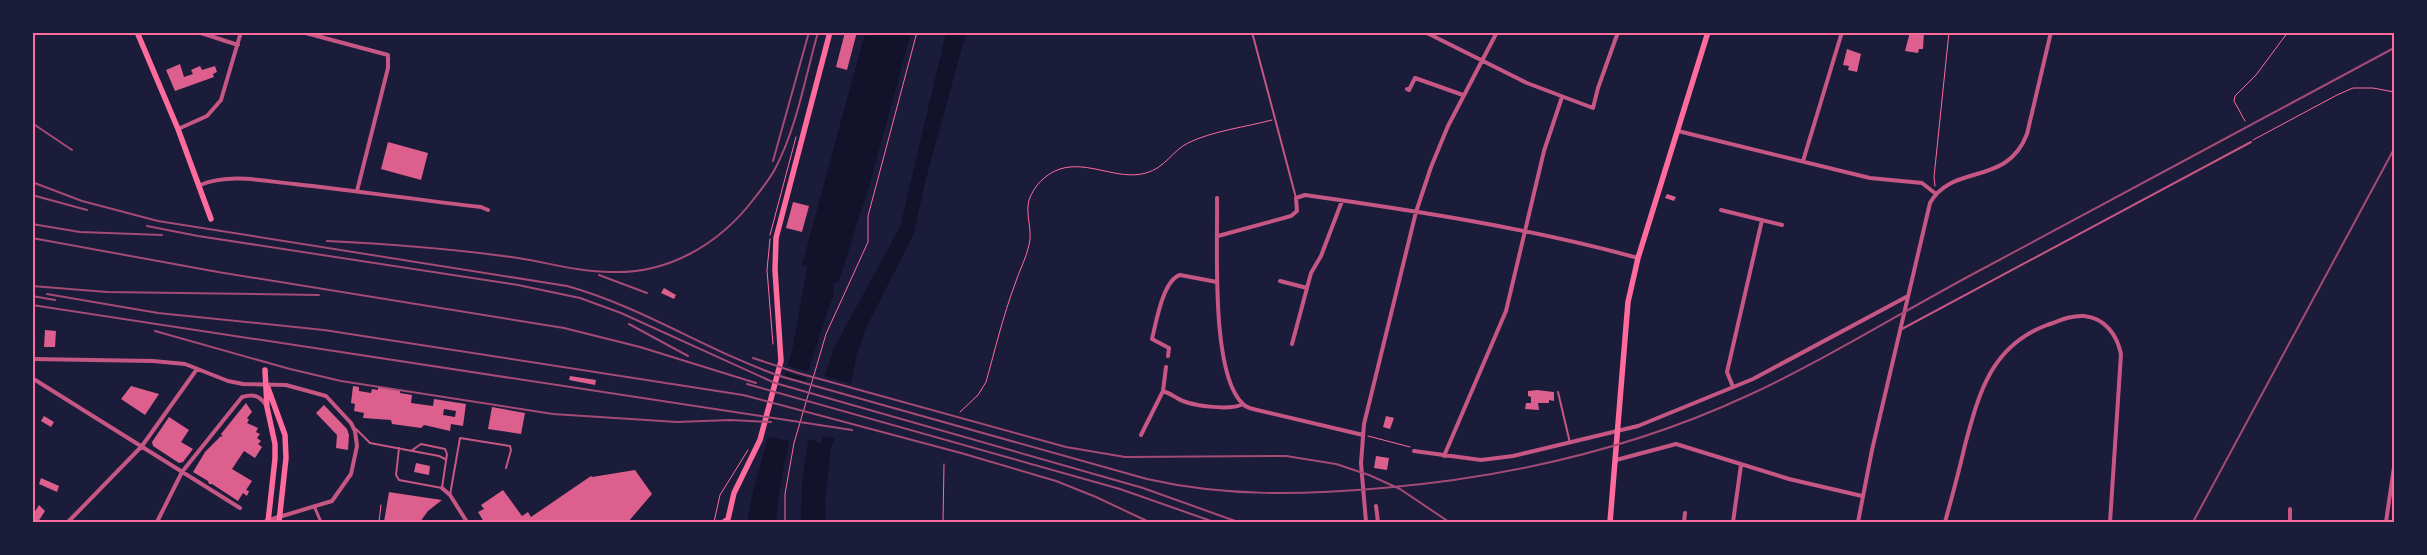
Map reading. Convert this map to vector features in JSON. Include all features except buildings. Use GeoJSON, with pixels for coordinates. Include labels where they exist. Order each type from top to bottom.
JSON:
{"type":"FeatureCollection","features":[{"type":"Feature","properties":{"kind":"main road"},"geometry":{"type":"LineString","coordinates":[[137,32],[178,129],[211,219]]}},
{"type":"Feature","properties":{"kind":"main road"},"geometry":{"type":"LineString","coordinates":[[727,521],[734,492],[760,440],[781,363],[774,261],[776,238],[830,32]]}},
{"type":"Feature","properties":{"kind":"main road"},"geometry":{"type":"LineString","coordinates":[[1610,522],[1628,302],[1638,258],[1708,32]]}},
{"type":"Feature","properties":{"kind":"main road"},"geometry":{"type":"LineString","coordinates":[[265,370],[267,406],[275,444],[275,459],[267,522]]}},
{"type":"Feature","properties":{"kind":"main road"},"geometry":{"type":"LineString","coordinates":[[267,386],[285,435],[286,458],[279,520]]}},
{"type":"Feature","properties":{"kind":"street"},"geometry":{"type":"LineString","coordinates":[[198,32],[238,44]]}},
{"type":"Feature","properties":{"kind":"street"},"geometry":{"type":"LineString","coordinates":[[178,129],[206,116],[221,100],[241,32]]}},
{"type":"Feature","properties":{"kind":"street"},"geometry":{"type":"LineString","coordinates":[[302,32],[388,55],[388,68],[357,191]]}},
{"type":"Feature","properties":{"kind":"street"},"geometry":{"type":"LineString","coordinates":[[1425,32],[1481,62],[1562,97],[1593,108],[1618,32]]}},
{"type":"Feature","properties":{"kind":"street"},"geometry":{"type":"LineString","coordinates":[[1366,522],[1361,463],[1363,435],[1416,212],[1437,150],[1463,95],[1497,32]]}},
{"type":"Feature","properties":{"kind":"street"},"geometry":{"type":"LineString","coordinates":[[1803,161],[1842,32]]}},
{"type":"Feature","properties":{"kind":"street"},"geometry":{"type":"LineString","coordinates":[[1858,522],[1862,496],[1926,215],[1936,194],[1951,182],[1998,167],[2012,158],[2021,146],[2027,134],[2050,33]]}},
{"type":"Feature","properties":{"kind":"street"},"geometry":{"type":"LineString","coordinates":[[1407,89],[1410,90],[1415,78],[1463,95]]}},
{"type":"Feature","properties":{"kind":"street"},"geometry":{"type":"LineString","coordinates":[[1444,456],[1506,311],[1544,151],[1562,97]]}},
{"type":"Feature","properties":{"kind":"street"},"geometry":{"type":"LineString","coordinates":[[1678,131],[1870,178],[1922,183],[1936,194]]}},
{"type":"Feature","properties":{"kind":"street"},"geometry":{"type":"LineString","coordinates":[[200,185],[226,178],[357,191],[481,207],[488,210]]}},
{"type":"Feature","properties":{"kind":"street"},"geometry":{"type":"LineString","coordinates":[[1218,236],[1291,216],[1296,211],[1296,198],[1305,195],[1416,212],[1524,232],[1594,246],[1638,258]]}},
{"type":"Feature","properties":{"kind":"street"},"geometry":{"type":"LineString","coordinates":[[1217,198],[1217,282],[1222,354],[1230,381],[1243,404],[1257,410],[1363,435]]}},
{"type":"Feature","properties":{"kind":"street"},"geometry":{"type":"LineString","coordinates":[[1292,344],[1307,288],[1342,201]]}},
{"type":"Feature","properties":{"kind":"street"},"geometry":{"type":"LineString","coordinates":[[1721,210],[1782,225]]}},
{"type":"Feature","properties":{"kind":"street"},"geometry":{"type":"LineString","coordinates":[[1733,387],[1727,372],[1762,220]]}},
{"type":"Feature","properties":{"kind":"street"},"geometry":{"type":"LineString","coordinates":[[1168,356],[1169,348],[1152,339],[1155,322],[1169,283],[1173,278],[1180,275],[1217,282]]}},
{"type":"Feature","properties":{"kind":"street"},"geometry":{"type":"LineString","coordinates":[[1280,281],[1307,288]]}},
{"type":"Feature","properties":{"kind":"street"},"geometry":{"type":"LineString","coordinates":[[1414,451],[1481,460],[1512,456],[1618,431],[1665,416],[1783,364],[1908,296]]}},
{"type":"Feature","properties":{"kind":"street"},"geometry":{"type":"LineString","coordinates":[[1945,522],[1979,394],[1989,373],[2000,358],[2026,336],[2043,327],[2070,317],[2083,316],[2095,319],[2107,326],[2115,336],[2121,354],[2110,522]]}},
{"type":"Feature","properties":{"kind":"street"},"geometry":{"type":"LineString","coordinates":[[32,358],[161,361],[185,364],[228,381],[267,386],[288,385],[322,394],[331,400],[351,423],[357,439],[351,474],[332,501],[279,520],[267,522]]}},
{"type":"Feature","properties":{"kind":"street"},"geometry":{"type":"LineString","coordinates":[[1142,435],[1163,391],[1166,367]]}},
{"type":"Feature","properties":{"kind":"street"},"geometry":{"type":"LineString","coordinates":[[68,522],[142,446],[197,369]]}},
{"type":"Feature","properties":{"kind":"street"},"geometry":{"type":"LineString","coordinates":[[32,378],[240,508]]}},
{"type":"Feature","properties":{"kind":"street"},"geometry":{"type":"LineString","coordinates":[[1163,391],[1173,394],[1177,398],[1207,406],[1229,408],[1243,404]]}},
{"type":"Feature","properties":{"kind":"street"},"geometry":{"type":"LineString","coordinates":[[157,522],[182,472],[242,397],[257,396],[267,406]]}},
{"type":"Feature","properties":{"kind":"street"},"geometry":{"type":"LineString","coordinates":[[1616,460],[1676,444],[1741,465],[1862,496]]}},
{"type":"Feature","properties":{"kind":"street"},"geometry":{"type":"LineString","coordinates":[[1733,522],[1741,465]]}},
{"type":"Feature","properties":{"kind":"street"},"geometry":{"type":"LineString","coordinates":[[2386,522],[2394,467]]}},
{"type":"Feature","properties":{"kind":"street"},"geometry":{"type":"LineString","coordinates":[[442,488],[450,495],[467,522]]}},
{"type":"Feature","properties":{"kind":"street"},"geometry":{"type":"LineString","coordinates":[[314,506],[321,522]]}},
{"type":"Feature","properties":{"kind":"street"},"geometry":{"type":"LineString","coordinates":[[1376,506],[1378,522]]}},
{"type":"Feature","properties":{"kind":"street"},"geometry":{"type":"LineString","coordinates":[[2290,509],[2290,522]]}},
{"type":"Feature","properties":{"kind":"street"},"geometry":{"type":"LineString","coordinates":[[1684,513],[1684,522]]}},
{"type":"Feature","properties":{"kind":"lane"},"geometry":{"type":"LineString","coordinates":[[1252,32],[1296,198]]}},
{"type":"Feature","properties":{"kind":"lane"},"geometry":{"type":"LineString","coordinates":[[1900,330],[2251,142]]}},
{"type":"Feature","properties":{"kind":"lane"},"geometry":{"type":"LineString","coordinates":[[1558,392],[1570,443]]}},
{"type":"Feature","properties":{"kind":"lane"},"geometry":{"type":"LineString","coordinates":[[351,423],[370,443],[439,456],[446,460]]}},
{"type":"Feature","properties":{"kind":"lane"},"geometry":{"type":"LineString","coordinates":[[450,495],[460,438],[510,446],[511,450],[506,468]]}},
{"type":"Feature","properties":{"kind":"lane"},"geometry":{"type":"LineString","coordinates":[[400,448],[397,478],[403,482],[442,488],[446,451],[443,448],[421,444],[411,451]]}},
{"type":"Feature","properties":{"kind":"path"},"geometry":{"type":"LineString","coordinates":[[785,522],[785,494],[794,443],[823,342],[868,242],[868,216],[917,32]]}},
{"type":"Feature","properties":{"kind":"path"},"geometry":{"type":"LineString","coordinates":[[1936,194],[1934,177],[1949,32]]}},
{"type":"Feature","properties":{"kind":"path"},"geometry":{"type":"LineString","coordinates":[[2245,121],[2234,101],[2235,96],[2256,75],[2288,32]]}},
{"type":"Feature","properties":{"kind":"path"},"geometry":{"type":"LineString","coordinates":[[2253,136],[2255,140],[2353,88],[2373,88],[2394,92]]}},
{"type":"Feature","properties":{"kind":"path"},"geometry":{"type":"LineString","coordinates":[[960,412],[978,395],[986,382],[1014,285],[1030,245],[1028,207],[1039,183],[1052,173],[1071,167],[1133,175],[1146,173],[1164,164],[1177,150],[1189,142],[1274,119]]}},
{"type":"Feature","properties":{"kind":"path"},"geometry":{"type":"LineString","coordinates":[[1363,435],[1409,446],[1414,451]]}},
{"type":"Feature","properties":{"kind":"path"},"geometry":{"type":"LineString","coordinates":[[714,522],[720,495],[752,445]]}},
{"type":"Feature","properties":{"kind":"path"},"geometry":{"type":"LineString","coordinates":[[943,522],[944,464]]}},
{"type":"Feature","properties":{"kind":"path"},"geometry":{"type":"LineString","coordinates":[[379,522],[381,505]]}},
{"type":"Feature","properties":{"kind":"shaded area"},"geometry":{"type":"Polygon","coordinates":[[[865,33],[911,33],[870,183],[839,281],[834,284],[833,296],[798,407],[784,464],[776,522],[747,522],[753,491],[793,346],[807,267],[802,265],[865,33]]]}},
{"type":"Feature","properties":{"kind":"shaded area"},"geometry":{"type":"Polygon","coordinates":[[[946,33],[966,33],[925,182],[914,233],[868,324],[857,353],[846,410],[831,447],[825,501],[826,522],[801,522],[801,499],[806,455],[820,391],[834,348],[900,227],[946,33]]]}},
{"type":"Feature","properties":{"kind":"pier"},"geometry":{"type":"Polygon","coordinates":[[[786,365],[810,372],[809,379],[785,372],[784,375],[808,382],[794,435],[791,442],[773,437],[764,439],[786,365]]]}},
{"type":"Feature","properties":{"kind":"pier"},"geometry":{"type":"Polygon","coordinates":[[[823,376],[853,384],[848,410],[838,439],[823,436],[821,443],[805,438],[823,376]]]}},
{"type":"Feature","properties":{"kind":"railway"},"geometry":{"type":"LineString","coordinates":[[773,161],[809,32]]}},
{"type":"Feature","properties":{"kind":"railway"},"geometry":{"type":"LineString","coordinates":[[327,241],[399,245],[470,252],[599,272],[632,271],[653,268],[672,262],[708,243],[725,230],[740,216],[770,177],[783,153],[795,119],[818,32]]}},
{"type":"Feature","properties":{"kind":"railway"},"geometry":{"type":"LineString","coordinates":[[32,182],[82,201],[158,221],[567,286],[649,317],[729,355],[783,377],[1147,479],[1177,485],[1235,492],[1323,492],[1430,483],[1524,468],[1616,445],[1661,431],[1705,414],[1810,365],[1958,282],[2394,48]]}},
{"type":"Feature","properties":{"kind":"railway"},"geometry":{"type":"LineString","coordinates":[[32,123],[72,150]]}},
{"type":"Feature","properties":{"kind":"railway"},"geometry":{"type":"LineString","coordinates":[[2193,522],[2394,149]]}},
{"type":"Feature","properties":{"kind":"railway"},"geometry":{"type":"LineString","coordinates":[[32,195],[87,210]]}},
{"type":"Feature","properties":{"kind":"railway"},"geometry":{"type":"LineString","coordinates":[[32,224],[80,232],[162,235]]}},
{"type":"Feature","properties":{"kind":"railway"},"geometry":{"type":"LineString","coordinates":[[147,226],[198,236],[518,285],[580,298],[621,313],[775,383],[1143,488],[1238,522]]}},
{"type":"Feature","properties":{"kind":"railway"},"geometry":{"type":"LineString","coordinates":[[32,238],[218,272],[564,328],[640,347],[756,383]]}},
{"type":"Feature","properties":{"kind":"railway"},"geometry":{"type":"LineString","coordinates":[[599,275],[647,293]]}},
{"type":"Feature","properties":{"kind":"railway"},"geometry":{"type":"LineString","coordinates":[[32,286],[107,292],[319,295]]}},
{"type":"Feature","properties":{"kind":"railway"},"geometry":{"type":"LineString","coordinates":[[47,294],[158,313],[324,330],[743,395],[961,453],[1056,481],[1149,522]]}},
{"type":"Feature","properties":{"kind":"railway"},"geometry":{"type":"LineString","coordinates":[[32,296],[55,300]]}},
{"type":"Feature","properties":{"kind":"railway"},"geometry":{"type":"LineString","coordinates":[[32,305],[852,430]]}},
{"type":"Feature","properties":{"kind":"railway"},"geometry":{"type":"LineString","coordinates":[[629,324],[688,356]]}},
{"type":"Feature","properties":{"kind":"railway"},"geometry":{"type":"LineString","coordinates":[[155,331],[290,369],[341,381],[553,414],[677,422],[730,420],[771,422]]}},
{"type":"Feature","properties":{"kind":"railway"},"geometry":{"type":"LineString","coordinates":[[753,358],[798,373],[1066,447],[1125,457],[1286,456],[1336,464],[1369,475],[1400,489],[1449,522]]}},
{"type":"Feature","properties":{"kind":"railway"},"geometry":{"type":"LineString","coordinates":[[747,384],[1120,489],[1214,522]]}}]}
